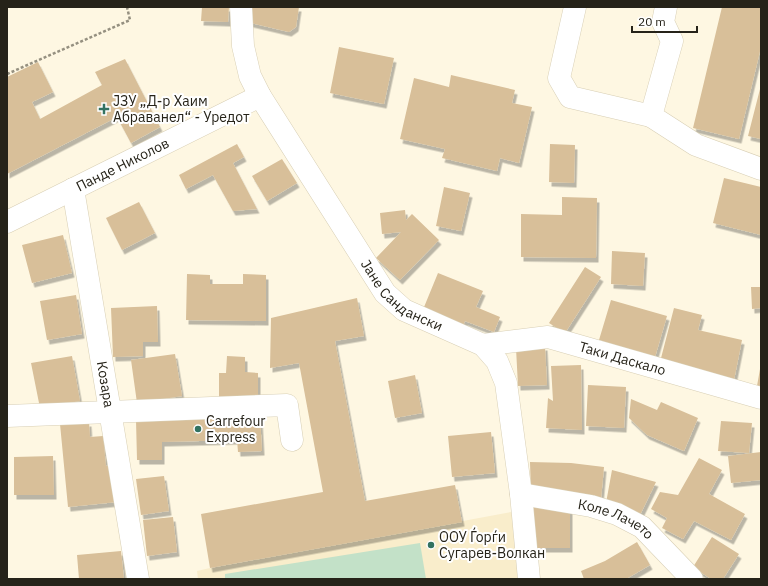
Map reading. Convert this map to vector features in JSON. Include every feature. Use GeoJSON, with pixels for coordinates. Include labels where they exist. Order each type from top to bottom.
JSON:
{"type":"FeatureCollection","features":[{"type":"Feature","properties":{"kind":"street","name":"Јане Сандански"},"geometry":{"type":"LineString","coordinates":[[241,7],[243,46],[250,76],[260,96],[385,293],[404,310],[483,345],[497,361],[506,383],[521,494],[529,579]]}},
{"type":"Feature","properties":{"kind":"street"},"geometry":{"type":"LineString","coordinates":[[575,7],[559,78],[570,97],[651,116],[696,145],[761,168]]}},
{"type":"Feature","properties":{"kind":"street"},"geometry":{"type":"LineString","coordinates":[[651,116],[672,41],[663,22],[666,7]]}},
{"type":"Feature","properties":{"kind":"street","name":"Панде Николов"},"geometry":{"type":"LineString","coordinates":[[7,222],[260,96]]}},
{"type":"Feature","properties":{"kind":"street","name":"Козара"},"geometry":{"type":"LineString","coordinates":[[73,189],[138,579]]}},
{"type":"Feature","properties":{"kind":"street","name":"Таки Даскало"},"geometry":{"type":"LineString","coordinates":[[483,345],[548,337],[761,398]]}},
{"type":"Feature","properties":{"kind":"street"},"geometry":{"type":"LineString","coordinates":[[7,416],[287,405],[292,440]]}},
{"type":"Feature","properties":{"kind":"street","name":"Коле Лачето"},"geometry":{"type":"LineString","coordinates":[[521,494],[592,506],[617,514],[642,527],[692,579]]}},
{"type":"Feature","properties":{"kind":"path"},"geometry":{"type":"LineString","coordinates":[[7,74],[130,20],[127,7]]}},
{"type":"Feature","properties":{"kind":"shaded area","name":"ООУ Ѓорѓи Сугарев-Волкан"},"geometry":{"type":"Polygon","coordinates":[[[522,510],[529,579],[198,579],[197,571],[210,568],[522,510]]]}},
{"type":"Feature","properties":{"kind":"green space"},"geometry":{"type":"Polygon","coordinates":[[[420,543],[426,579],[225,579],[225,574],[420,543]]]}},
{"type":"Feature","properties":{"kind":"building"},"geometry":{"type":"Polygon","coordinates":[[[202,7],[229,7],[228,22],[201,21],[202,7]]]}},
{"type":"Feature","properties":{"kind":"building"},"geometry":{"type":"Polygon","coordinates":[[[246,7],[299,7],[296,27],[289,32],[247,22],[246,7]]]}},
{"type":"Feature","properties":{"kind":"building"},"geometry":{"type":"Polygon","coordinates":[[[722,7],[761,7],[761,47],[739,139],[693,128],[722,7]]]}},
{"type":"Feature","properties":{"kind":"building"},"geometry":{"type":"Polygon","coordinates":[[[339,47],[394,58],[384,104],[330,93],[339,47]]]}},
{"type":"Feature","properties":{"kind":"building","name":"ЈЗУ „Д-р Хаим Абраванел“ - Уредот"},"geometry":{"type":"Polygon","coordinates":[[[125,59],[160,127],[131,143],[117,117],[7,174],[7,77],[38,62],[53,92],[32,102],[40,119],[102,85],[95,72],[125,59]]]}},
{"type":"Feature","properties":{"kind":"building"},"geometry":{"type":"Polygon","coordinates":[[[451,75],[515,90],[512,103],[532,107],[519,163],[500,158],[497,171],[442,158],[445,149],[400,139],[414,78],[449,87],[451,75]]]}},
{"type":"Feature","properties":{"kind":"building"},"geometry":{"type":"Polygon","coordinates":[[[761,89],[761,139],[748,136],[761,89]]]}},
{"type":"Feature","properties":{"kind":"building"},"geometry":{"type":"Polygon","coordinates":[[[237,144],[244,157],[233,163],[257,209],[233,211],[213,175],[186,189],[179,175],[237,144]]]}},
{"type":"Feature","properties":{"kind":"building"},"geometry":{"type":"Polygon","coordinates":[[[550,144],[575,145],[574,183],[549,182],[550,144]]]}},
{"type":"Feature","properties":{"kind":"building"},"geometry":{"type":"Polygon","coordinates":[[[282,159],[297,183],[267,201],[252,176],[282,159]]]}},
{"type":"Feature","properties":{"kind":"building"},"geometry":{"type":"Polygon","coordinates":[[[724,178],[761,187],[761,235],[713,223],[724,178]]]}},
{"type":"Feature","properties":{"kind":"building"},"geometry":{"type":"Polygon","coordinates":[[[444,187],[470,193],[461,231],[436,226],[444,187]]]}},
{"type":"Feature","properties":{"kind":"building"},"geometry":{"type":"Polygon","coordinates":[[[562,197],[597,198],[596,258],[521,257],[521,214],[562,215],[562,197]]]}},
{"type":"Feature","properties":{"kind":"building"},"geometry":{"type":"Polygon","coordinates":[[[139,202],[155,233],[122,250],[106,218],[139,202]]]}},
{"type":"Feature","properties":{"kind":"building"},"geometry":{"type":"Polygon","coordinates":[[[405,210],[406,220],[412,214],[439,240],[400,280],[376,258],[401,232],[382,234],[380,213],[405,210]]]}},
{"type":"Feature","properties":{"kind":"building"},"geometry":{"type":"Polygon","coordinates":[[[63,235],[72,273],[32,283],[22,245],[63,235]]]}},
{"type":"Feature","properties":{"kind":"building"},"geometry":{"type":"Polygon","coordinates":[[[612,251],[645,253],[643,286],[611,284],[612,251]]]}},
{"type":"Feature","properties":{"kind":"building"},"geometry":{"type":"Polygon","coordinates":[[[585,267],[601,277],[565,333],[549,323],[585,267]]]}},
{"type":"Feature","properties":{"kind":"building"},"geometry":{"type":"Polygon","coordinates":[[[438,273],[483,291],[476,307],[500,317],[494,332],[465,321],[462,328],[422,312],[438,273]]]}},
{"type":"Feature","properties":{"kind":"building"},"geometry":{"type":"Polygon","coordinates":[[[187,274],[210,275],[210,284],[243,284],[243,274],[266,275],[266,321],[186,320],[187,274]]]}},
{"type":"Feature","properties":{"kind":"building"},"geometry":{"type":"Polygon","coordinates":[[[751,287],[761,287],[761,308],[752,309],[751,287]]]}},
{"type":"Feature","properties":{"kind":"building"},"geometry":{"type":"Polygon","coordinates":[[[76,295],[82,334],[47,340],[40,301],[76,295]]]}},
{"type":"Feature","properties":{"kind":"building"},"geometry":{"type":"Polygon","coordinates":[[[357,298],[364,336],[335,341],[365,501],[455,485],[462,522],[210,568],[201,514],[323,492],[299,363],[270,368],[271,318],[357,298]]]}},
{"type":"Feature","properties":{"kind":"building"},"geometry":{"type":"Polygon","coordinates":[[[611,300],[667,316],[655,357],[599,340],[611,300]]]}},
{"type":"Feature","properties":{"kind":"building"},"geometry":{"type":"Polygon","coordinates":[[[157,306],[158,342],[143,342],[143,356],[113,357],[111,308],[157,306]]]}},
{"type":"Feature","properties":{"kind":"building"},"geometry":{"type":"Polygon","coordinates":[[[674,308],[702,315],[698,330],[742,340],[734,380],[660,362],[674,308]]]}},
{"type":"Feature","properties":{"kind":"building"},"geometry":{"type":"Polygon","coordinates":[[[545,346],[547,385],[518,386],[516,348],[545,346]]]}},
{"type":"Feature","properties":{"kind":"building"},"geometry":{"type":"Polygon","coordinates":[[[175,354],[182,396],[137,403],[131,360],[175,354]]]}},
{"type":"Feature","properties":{"kind":"building"},"geometry":{"type":"Polygon","coordinates":[[[72,356],[80,401],[40,408],[31,363],[72,356]]]}},
{"type":"Feature","properties":{"kind":"building"},"geometry":{"type":"Polygon","coordinates":[[[227,356],[245,357],[245,372],[258,373],[258,399],[219,398],[219,373],[226,373],[227,356]]]}},
{"type":"Feature","properties":{"kind":"building"},"geometry":{"type":"Polygon","coordinates":[[[581,365],[582,430],[546,428],[548,398],[553,401],[551,366],[581,365]]]}},
{"type":"Feature","properties":{"kind":"building"},"geometry":{"type":"Polygon","coordinates":[[[761,369],[761,387],[757,386],[761,369]]]}},
{"type":"Feature","properties":{"kind":"building"},"geometry":{"type":"Polygon","coordinates":[[[415,375],[422,413],[395,418],[388,381],[415,375]]]}},
{"type":"Feature","properties":{"kind":"building"},"geometry":{"type":"Polygon","coordinates":[[[588,385],[626,387],[624,428],[586,426],[588,385]]]}},
{"type":"Feature","properties":{"kind":"building"},"geometry":{"type":"Polygon","coordinates":[[[631,399],[657,410],[661,402],[698,418],[684,451],[647,435],[629,418],[631,399]]]}},
{"type":"Feature","properties":{"kind":"building"},"geometry":{"type":"Polygon","coordinates":[[[260,417],[262,451],[238,452],[237,440],[162,442],[162,460],[137,460],[136,420],[260,417]]]}},
{"type":"Feature","properties":{"kind":"building"},"geometry":{"type":"Polygon","coordinates":[[[721,421],[752,423],[749,453],[718,451],[721,421]]]}},
{"type":"Feature","properties":{"kind":"building"},"geometry":{"type":"Polygon","coordinates":[[[89,422],[90,437],[103,436],[106,466],[113,465],[117,502],[68,507],[60,424],[89,422]]]}},
{"type":"Feature","properties":{"kind":"building"},"geometry":{"type":"Polygon","coordinates":[[[491,432],[495,473],[452,477],[448,436],[491,432]]]}},
{"type":"Feature","properties":{"kind":"building"},"geometry":{"type":"Polygon","coordinates":[[[761,452],[761,480],[731,483],[728,456],[761,452]]]}},
{"type":"Feature","properties":{"kind":"building"},"geometry":{"type":"Polygon","coordinates":[[[53,456],[54,495],[14,495],[14,457],[53,456]]]}},
{"type":"Feature","properties":{"kind":"building"},"geometry":{"type":"Polygon","coordinates":[[[699,458],[722,470],[709,494],[745,514],[731,540],[694,521],[683,539],[662,528],[667,518],[651,509],[660,492],[678,495],[699,458]]]}},
{"type":"Feature","properties":{"kind":"building"},"geometry":{"type":"Polygon","coordinates":[[[530,462],[571,463],[604,467],[601,499],[531,494],[530,462]]]}},
{"type":"Feature","properties":{"kind":"building"},"geometry":{"type":"Polygon","coordinates":[[[612,470],[656,482],[639,517],[606,503],[612,470]]]}},
{"type":"Feature","properties":{"kind":"building"},"geometry":{"type":"Polygon","coordinates":[[[164,476],[169,511],[141,515],[136,479],[164,476]]]}},
{"type":"Feature","properties":{"kind":"building"},"geometry":{"type":"Polygon","coordinates":[[[533,505],[570,506],[570,548],[533,548],[533,505]]]}},
{"type":"Feature","properties":{"kind":"building"},"geometry":{"type":"Polygon","coordinates":[[[173,517],[177,552],[147,556],[143,520],[173,517]]]}},
{"type":"Feature","properties":{"kind":"building"},"geometry":{"type":"Polygon","coordinates":[[[712,537],[739,554],[723,579],[711,579],[693,567],[712,537]]]}},
{"type":"Feature","properties":{"kind":"building"},"geometry":{"type":"Polygon","coordinates":[[[637,542],[650,565],[626,579],[584,579],[581,571],[605,561],[637,542]]]}},
{"type":"Feature","properties":{"kind":"building"},"geometry":{"type":"Polygon","coordinates":[[[121,551],[124,579],[79,579],[77,555],[121,551]]]}},
{"type":"Feature","properties":{"kind":"place","name":"ЈЗУ „Д-р Хаим Абраванел“ - Уредот"},"geometry":{"type":"Point","coordinates":[104,109]}},
{"type":"Feature","properties":{"kind":"place","name":"Carrefour Express"},"geometry":{"type":"Point","coordinates":[198,429]}},
{"type":"Feature","properties":{"kind":"place","name":"ООУ Ѓорѓи Сугарев-Волкан"},"geometry":{"type":"Point","coordinates":[431,545]}}]}
